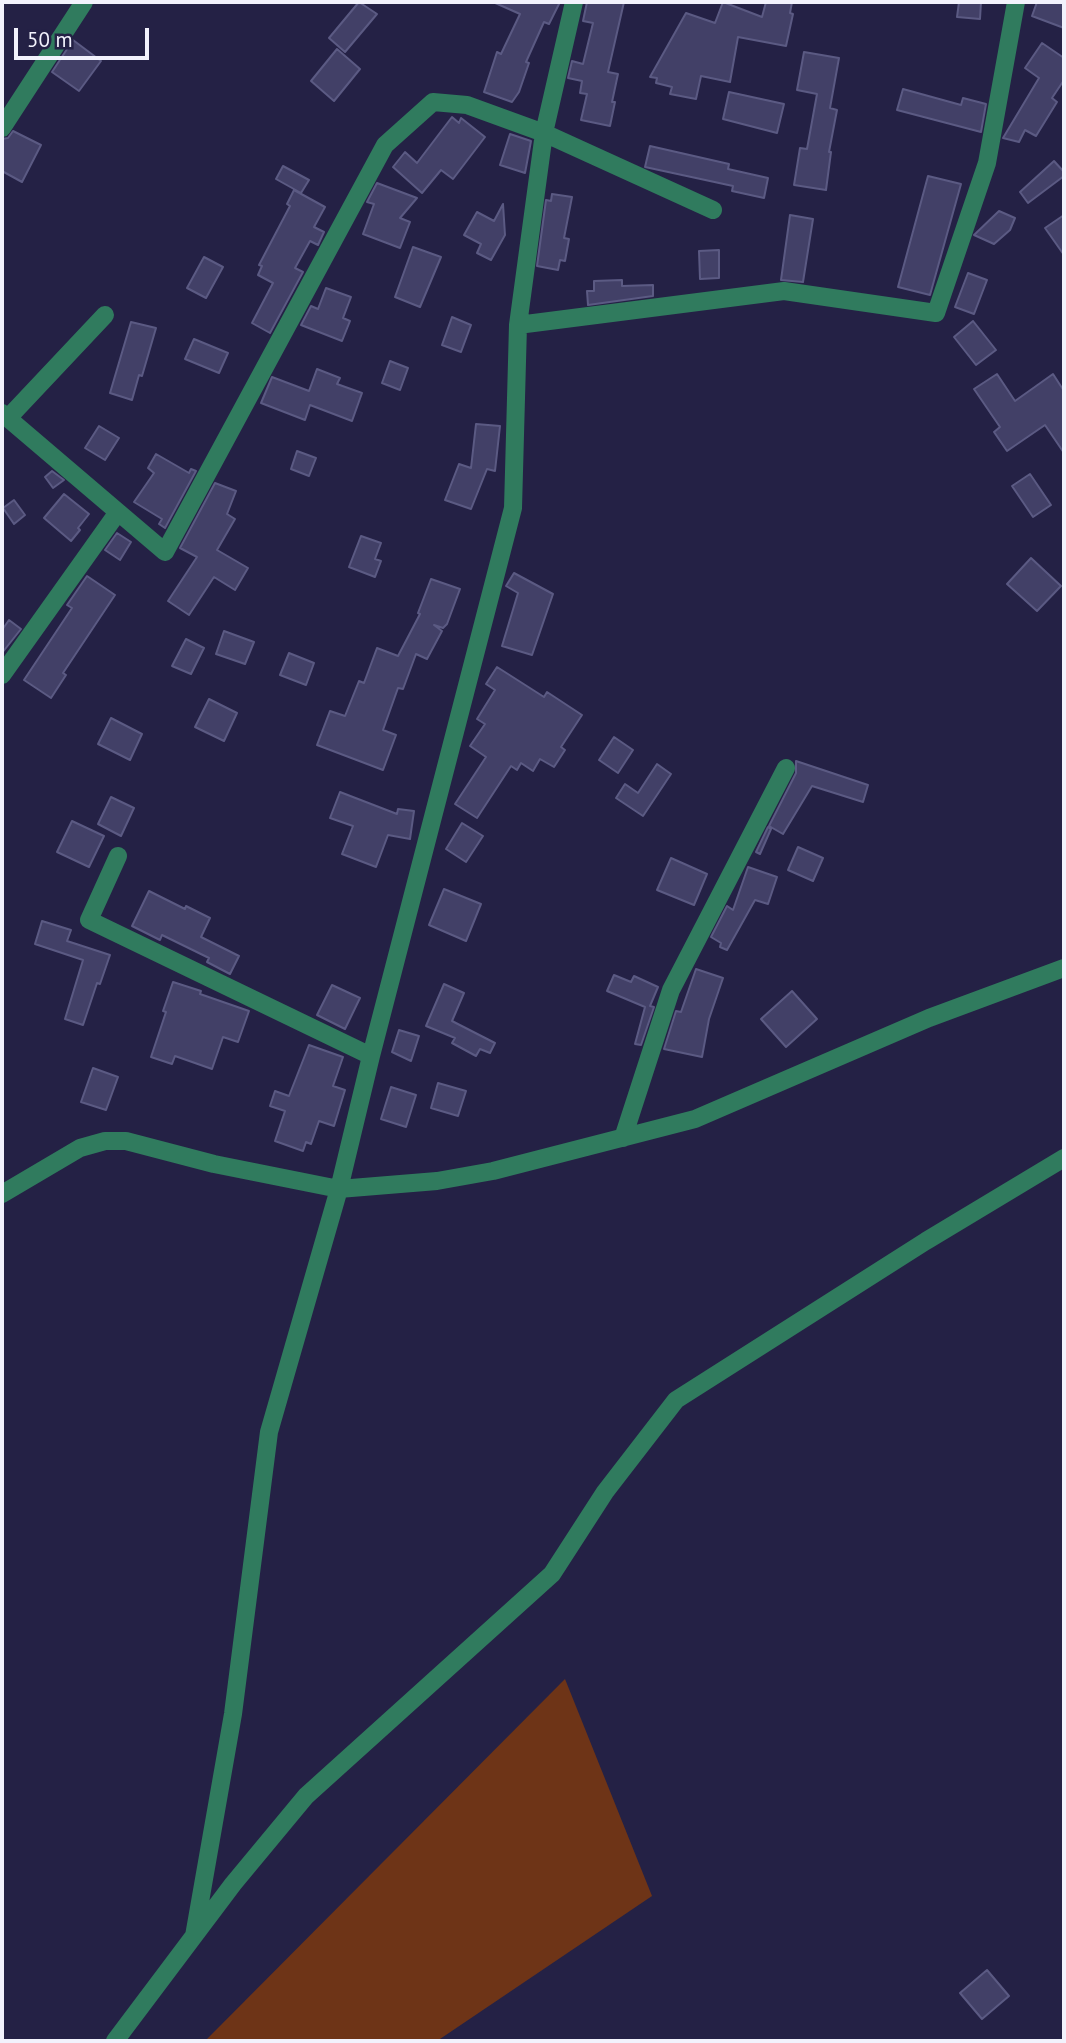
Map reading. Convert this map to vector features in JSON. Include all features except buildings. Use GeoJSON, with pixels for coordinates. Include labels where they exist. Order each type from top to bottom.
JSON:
{"type":"FeatureCollection","features":[{"type":"Feature","properties":{"kind":"street"},"geometry":{"type":"LineString","coordinates":[[2,128],[85,2]]}},
{"type":"Feature","properties":{"kind":"street"},"geometry":{"type":"LineString","coordinates":[[194,1936],[233,1714],[269,1432],[339,1189],[513,508],[518,325],[544,133],[574,2]]}},
{"type":"Feature","properties":{"kind":"street"},"geometry":{"type":"LineString","coordinates":[[518,325],[784,291],[936,313],[987,163],[1016,2]]}},
{"type":"Feature","properties":{"kind":"street"},"geometry":{"type":"LineString","coordinates":[[105,315],[5,416],[164,552],[385,145],[433,102],[467,105],[544,133],[713,211]]}},
{"type":"Feature","properties":{"kind":"street"},"geometry":{"type":"LineString","coordinates":[[2,675],[118,512]]}},
{"type":"Feature","properties":{"kind":"street"},"geometry":{"type":"LineString","coordinates":[[623,1138],[671,990],[786,768]]}},
{"type":"Feature","properties":{"kind":"street"},"geometry":{"type":"LineString","coordinates":[[118,856],[89,920],[371,1056]]}},
{"type":"Feature","properties":{"kind":"street"},"geometry":{"type":"LineString","coordinates":[[2,1194],[80,1148],[105,1141],[126,1141],[214,1164],[339,1189],[437,1181],[493,1171],[695,1119],[929,1018],[1064,968]]}},
{"type":"Feature","properties":{"kind":"street"},"geometry":{"type":"LineString","coordinates":[[115,2041],[233,1884],[306,1796],[461,1659],[552,1574],[605,1492],[676,1400],[926,1241],[1064,1158]]}},
{"type":"Feature","properties":{"kind":"shaded area"},"geometry":{"type":"Polygon","coordinates":[[[565,1679],[652,1896],[437,2041],[205,2041],[565,1679]]]}}]}
